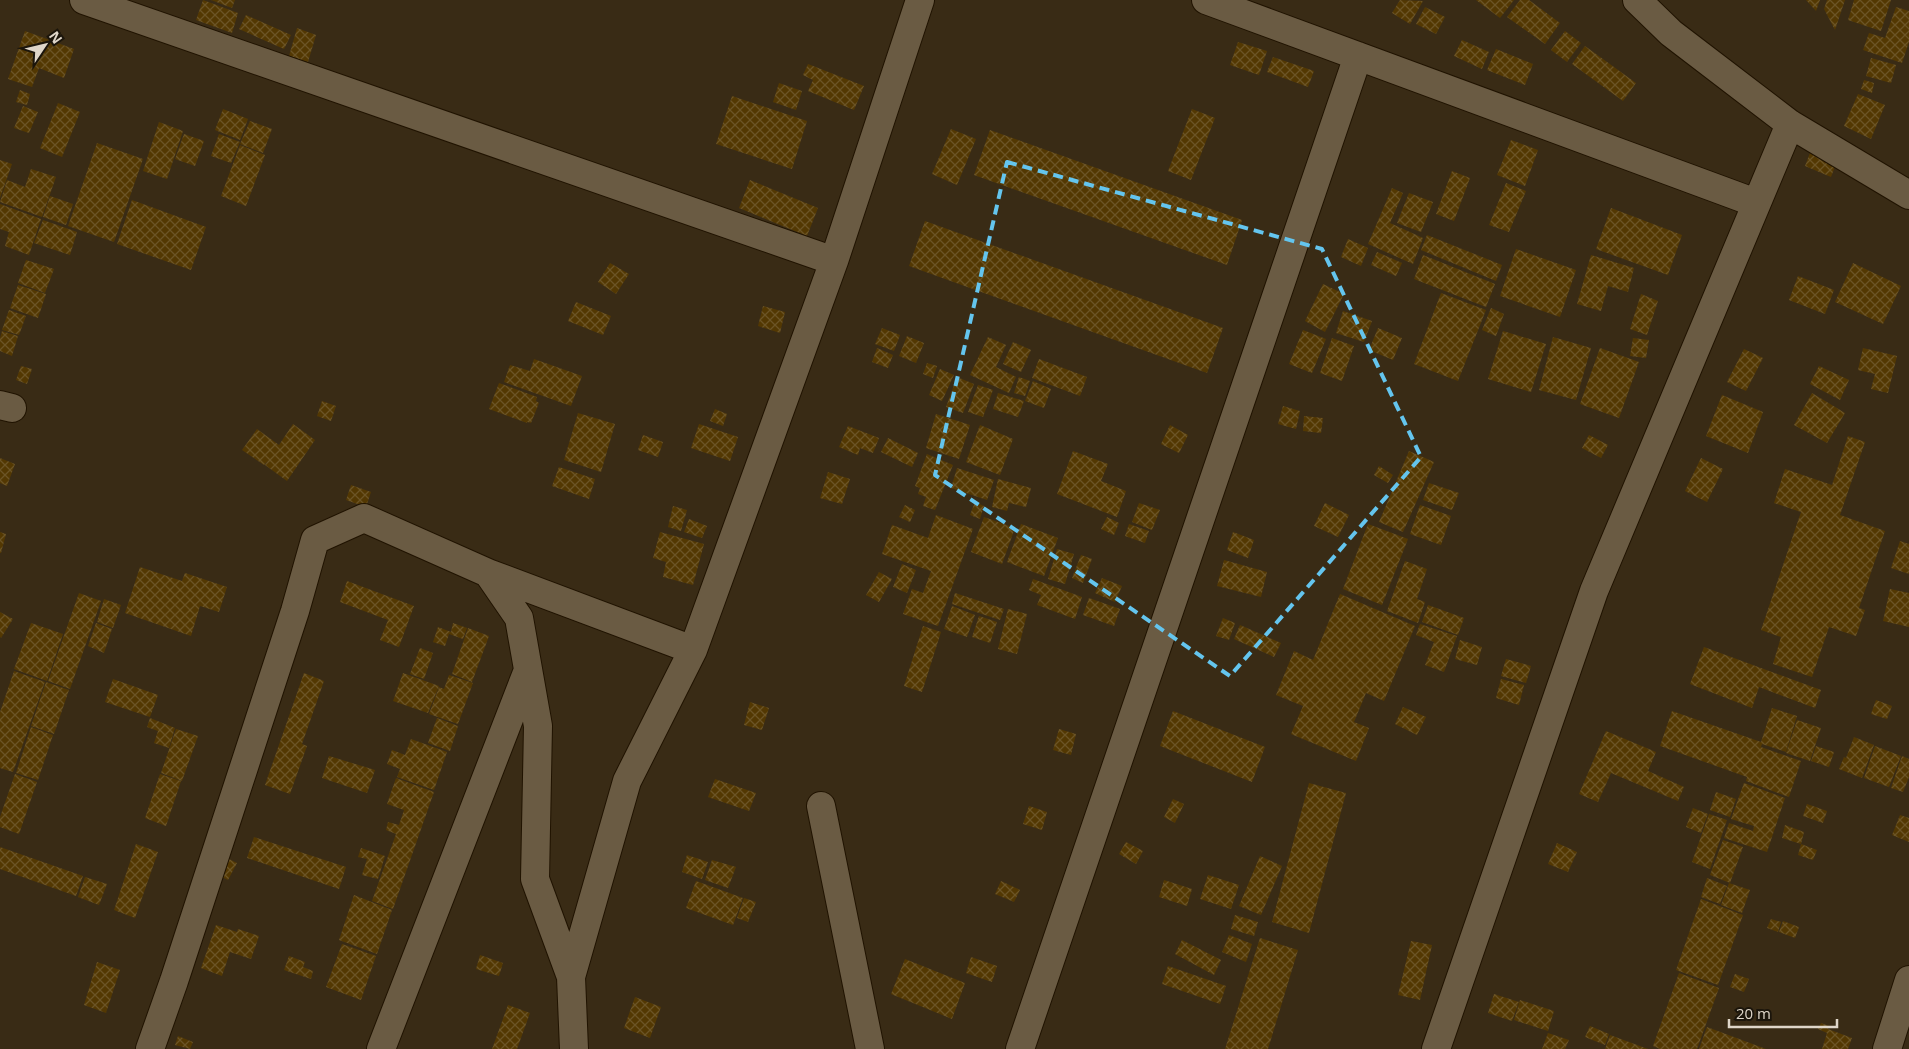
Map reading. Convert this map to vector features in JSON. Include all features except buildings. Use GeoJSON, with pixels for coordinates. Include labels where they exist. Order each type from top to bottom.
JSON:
{"type":"FeatureCollection","features":[{"type":"Feature","properties":{"kind":"street"},"geometry":{"type":"LineString","coordinates":[[84,0],[834,262]]}},
{"type":"Feature","properties":{"kind":"street"},"geometry":{"type":"LineString","coordinates":[[571,977],[627,781],[693,650],[834,262],[920,0]]}},
{"type":"Feature","properties":{"kind":"street"},"geometry":{"type":"LineString","coordinates":[[1206,0],[1756,203]]}},
{"type":"Feature","properties":{"kind":"street"},"geometry":{"type":"LineString","coordinates":[[1637,0],[1672,33],[1790,124],[1909,195]]}},
{"type":"Feature","properties":{"kind":"street"},"geometry":{"type":"LineString","coordinates":[[1020,1049],[1358,56]]}},
{"type":"Feature","properties":{"kind":"street"},"geometry":{"type":"LineString","coordinates":[[1436,1049],[1594,591],[1790,124]]}},
{"type":"Feature","properties":{"kind":"street"},"geometry":{"type":"LineString","coordinates":[[150,1049],[295,611],[315,540],[364,518],[488,573],[693,650]]}},
{"type":"Feature","properties":{"kind":"street"},"geometry":{"type":"LineString","coordinates":[[488,573],[519,618],[538,726],[535,879],[571,977],[577,1048]]}},
{"type":"Feature","properties":{"kind":"street"},"geometry":{"type":"LineString","coordinates":[[381,1049],[528,669]]}},
{"type":"Feature","properties":{"kind":"street"},"geometry":{"type":"LineString","coordinates":[[821,806],[870,1049]]}},
{"type":"Feature","properties":{"kind":"street"},"geometry":{"type":"LineString","coordinates":[[1887,1049],[1909,980]]}},
{"type":"Feature","properties":{"kind":"highlighted area"},"geometry":{"type":"Polygon","coordinates":[[[1007,162],[1322,249],[1421,457],[1230,676],[935,475],[1007,162]]]}}]}
